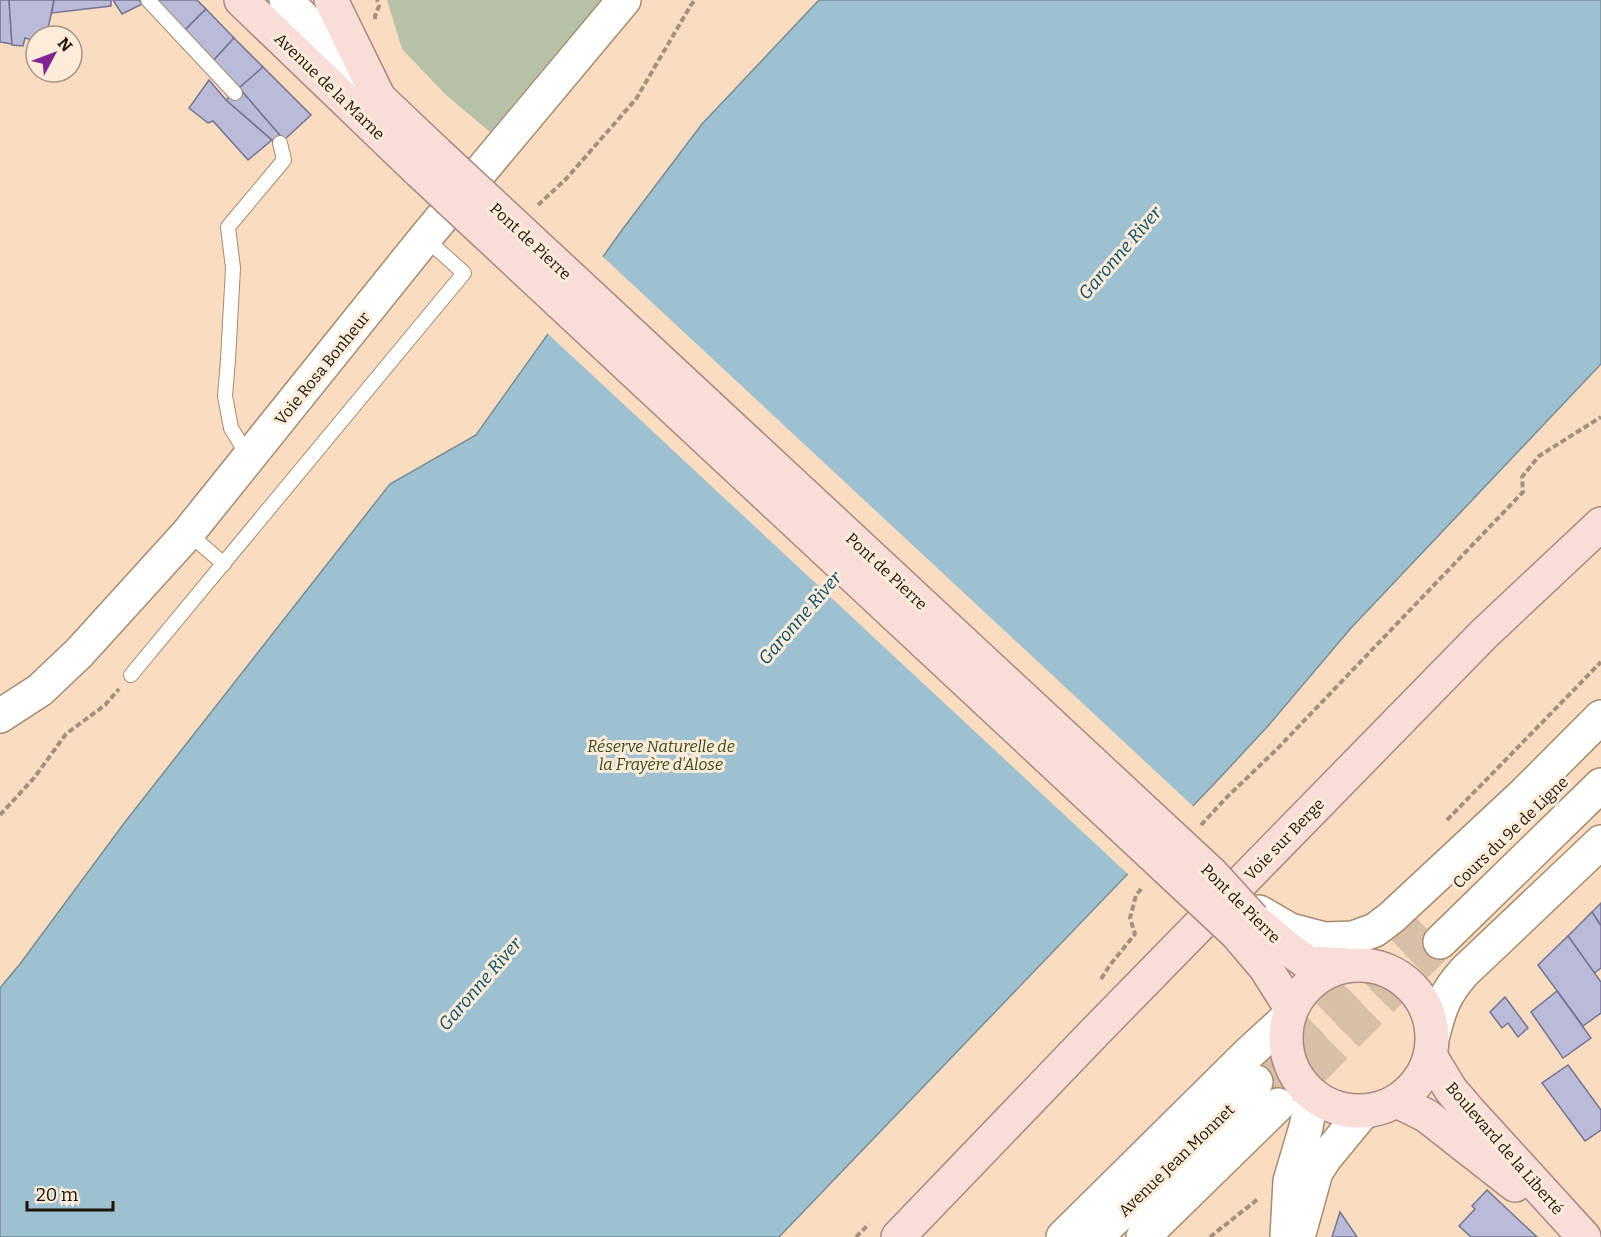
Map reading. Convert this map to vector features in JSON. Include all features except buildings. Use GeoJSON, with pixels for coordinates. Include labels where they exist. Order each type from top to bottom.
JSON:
{"type":"FeatureCollection","features":[{"type":"Feature","properties":{"kind":"main road","name":"Avenue de la Marne"},"geometry":{"type":"LineString","coordinates":[[241,0],[428,162]]}},
{"type":"Feature","properties":{"kind":"main road"},"geometry":{"type":"LineString","coordinates":[[286,0],[379,98]]}},
{"type":"Feature","properties":{"kind":"main road","name":"Avenue de la Marne"},"geometry":{"type":"LineString","coordinates":[[331,0],[379,98],[428,162]]}},
{"type":"Feature","properties":{"kind":"main road","name":"Voie Rosa Bonheur"},"geometry":{"type":"LineString","coordinates":[[0,716],[40,690],[79,653],[188,534],[425,238],[624,0]]}},
{"type":"Feature","properties":{"kind":"main road","name":"Pont de Pierre"},"geometry":{"type":"LineString","coordinates":[[428,162],[1211,873],[1250,922],[1308,963],[1347,965]]}},
{"type":"Feature","properties":{"kind":"main road","name":"Voie sur Berge"},"geometry":{"type":"LineString","coordinates":[[885,1229],[1102,1024],[1476,642],[1601,524]]}},
{"type":"Feature","properties":{"kind":"main road"},"geometry":{"type":"LineString","coordinates":[[1250,922],[1324,939],[1353,938],[1375,930],[1392,917],[1525,793],[1601,717]]}},
{"type":"Feature","properties":{"kind":"main road","name":"Cours du 9e de Ligne"},"geometry":{"type":"LineString","coordinates":[[1601,743],[1430,932],[1601,785]]}},
{"type":"Feature","properties":{"kind":"main road"},"geometry":{"type":"LineString","coordinates":[[1288,1014],[1286,1047],[1290,1065],[1300,1083],[1312,1095],[1329,1106],[1345,1111],[1363,1112],[1381,1109],[1397,1101],[1412,1090],[1424,1074],[1440,1006],[1454,983],[1601,842]]}},
{"type":"Feature","properties":{"kind":"main road","name":"Pont de Pierre"},"geometry":{"type":"LineString","coordinates":[[1250,922],[1265,967],[1288,1014]]}},
{"type":"Feature","properties":{"kind":"main road"},"geometry":{"type":"LineString","coordinates":[[1063,1237],[1288,1014],[1305,987],[1324,973],[1347,965],[1372,966],[1395,974],[1414,990],[1428,1011],[1432,1046]]}},
{"type":"Feature","properties":{"kind":"main road","name":"Boulevard de la Liberté"},"geometry":{"type":"LineString","coordinates":[[1432,1046],[1451,1090],[1582,1237]]}},
{"type":"Feature","properties":{"kind":"main road"},"geometry":{"type":"LineString","coordinates":[[1143,1237],[1267,1094]]}},
{"type":"Feature","properties":{"kind":"main road","name":"Avenue Jean Monnet"},"geometry":{"type":"LineString","coordinates":[[1096,1237],[1267,1094]]}},
{"type":"Feature","properties":{"kind":"main road","name":"Avenue Jean Monnet"},"geometry":{"type":"LineString","coordinates":[[1120,1237],[1267,1094]]}},
{"type":"Feature","properties":{"kind":"main road"},"geometry":{"type":"LineString","coordinates":[[1287,1237],[1290,1181],[1312,1095]]}},
{"type":"Feature","properties":{"kind":"main road","name":"Boulevard de la Liberté"},"geometry":{"type":"LineString","coordinates":[[1397,1101],[1427,1116],[1582,1237]]}},
{"type":"Feature","properties":{"kind":"main road"},"geometry":{"type":"LineString","coordinates":[[1298,1237],[1316,1172],[1363,1112]]}},
{"type":"Feature","properties":{"kind":"lane"},"geometry":{"type":"LineString","coordinates":[[148,0],[235,93]]}},
{"type":"Feature","properties":{"kind":"lane"},"geometry":{"type":"LineString","coordinates":[[249,458],[231,428],[225,396],[233,268],[228,227],[284,160],[280,143]]}},
{"type":"Feature","properties":{"kind":"lane"},"geometry":{"type":"LineString","coordinates":[[131,675],[464,273],[425,238]]}},
{"type":"Feature","properties":{"kind":"lane"},"geometry":{"type":"LineString","coordinates":[[188,534],[224,564]]}},
{"type":"Feature","properties":{"kind":"path"},"geometry":{"type":"LineString","coordinates":[[377,0],[379,6]]}},
{"type":"Feature","properties":{"kind":"path"},"geometry":{"type":"LineString","coordinates":[[532,210],[566,179],[636,99],[695,0]]}},
{"type":"Feature","properties":{"kind":"path"},"geometry":{"type":"LineString","coordinates":[[1197,829],[1277,749],[1523,492],[1522,477],[1539,456],[1601,417]]}},
{"type":"Feature","properties":{"kind":"path"},"geometry":{"type":"LineString","coordinates":[[1447,820],[1601,662]]}},
{"type":"Feature","properties":{"kind":"path"},"geometry":{"type":"LineString","coordinates":[[0,815],[34,778],[66,734],[105,705],[131,675]]}},
{"type":"Feature","properties":{"kind":"path"},"geometry":{"type":"LineString","coordinates":[[1098,983],[1134,934],[1130,918],[1136,895],[1144,886]]}},
{"type":"Feature","properties":{"kind":"path"},"geometry":{"type":"LineString","coordinates":[[1210,1237],[1264,1194]]}},
{"type":"Feature","properties":{"kind":"path"},"geometry":{"type":"LineString","coordinates":[[856,1237],[885,1229]]}},
{"type":"Feature","properties":{"kind":"green space"},"geometry":{"type":"Polygon","coordinates":[[[387,0],[601,0],[490,132],[446,95],[402,49],[387,0]]]}},
{"type":"Feature","properties":{"kind":"water","name":"Réserve Naturelle de la Frayère d'Alose"},"geometry":{"type":"Polygon","coordinates":[[[819,0],[1601,0],[1601,364],[1351,628],[1268,726],[1215,783],[779,1237],[0,1237],[0,988],[125,822],[390,484],[476,435],[622,230],[702,124],[819,0]]]}},
{"type":"Feature","properties":{"kind":"pier"},"geometry":{"type":"Polygon","coordinates":[[[601,255],[1195,808],[1130,876],[546,332],[601,255]]]}},
{"type":"Feature","properties":{"kind":"tunnel"},"geometry":{"type":"LineString","coordinates":[[1256,1082],[1419,921]]}},
{"type":"Feature","properties":{"kind":"tunnel"},"geometry":{"type":"LineString","coordinates":[[1278,1105],[1440,942]]}},
{"type":"Feature","properties":{"kind":"water label","name":"Garonne River"},"geometry":{"type":"Point","coordinates":[1120,253]}},
{"type":"Feature","properties":{"kind":"water label","name":"Garonne River"},"geometry":{"type":"Point","coordinates":[800,618]}},
{"type":"Feature","properties":{"kind":"water label","name":"Garonne River"},"geometry":{"type":"Point","coordinates":[480,984]}}]}
